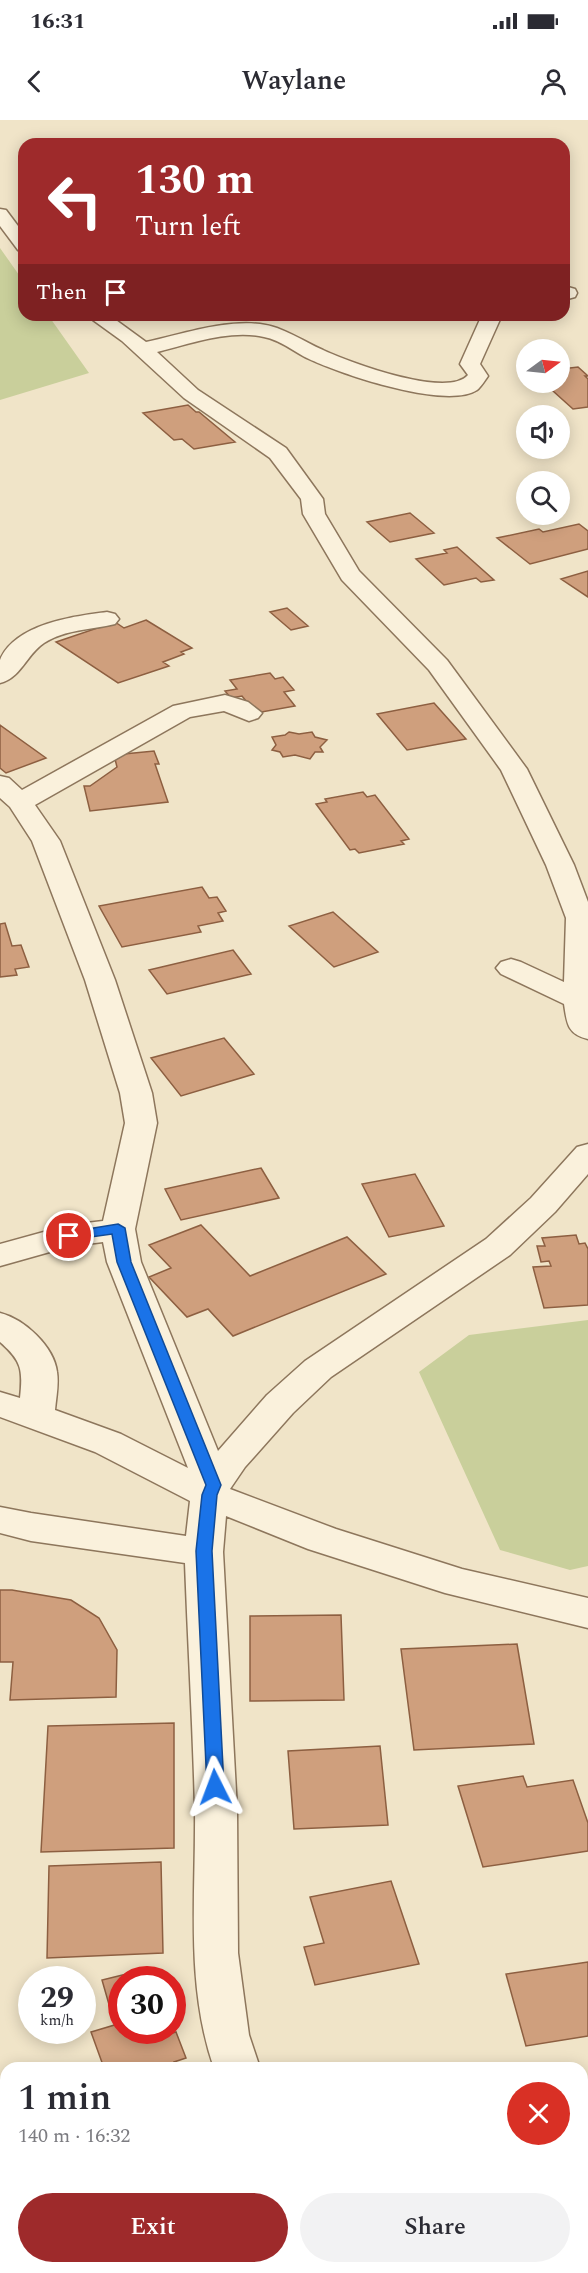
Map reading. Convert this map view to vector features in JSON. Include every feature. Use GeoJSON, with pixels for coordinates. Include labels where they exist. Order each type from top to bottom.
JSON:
{"type":"FeatureCollection","features":[{"type":"Feature","properties":{"kind":"street"},"geometry":{"type":"LineString","coordinates":[[0,214],[18,238]]}},
{"type":"Feature","properties":{"kind":"street"},"geometry":{"type":"LineString","coordinates":[[105,321],[129,337],[191,394],[278,453],[312,499],[314,514],[350,575],[438,665],[514,769],[560,865],[580,918],[581,954],[578,999],[583,1025],[588,1030]]}},
{"type":"Feature","properties":{"kind":"street"},"geometry":{"type":"LineString","coordinates":[[142,349],[199,336],[261,330],[274,333],[317,355],[384,378],[448,392],[470,387],[476,383],[478,376],[470,364],[489,321]]}},
{"type":"Feature","properties":{"kind":"street"},"geometry":{"type":"LineString","coordinates":[[0,676],[28,643],[52,630],[107,619]]}},
{"type":"Feature","properties":{"kind":"street"},"geometry":{"type":"LineString","coordinates":[[211,1490],[124,1262],[118,1228],[141,1123],[136,1093],[100,980],[46,841],[10,793],[182,711],[225,703],[249,713]]}},
{"type":"Feature","properties":{"kind":"street"},"geometry":{"type":"LineString","coordinates":[[511,968],[578,999]]}},
{"type":"Feature","properties":{"kind":"street"},"geometry":{"type":"LineString","coordinates":[[235,2062],[226,2035],[216,1953],[216,1810],[204,1551],[211,1490],[232,1458],[280,1404],[318,1369],[498,1247],[543,1205],[588,1154]]}},
{"type":"Feature","properties":{"kind":"street"},"geometry":{"type":"LineString","coordinates":[[0,1255],[69,1236],[118,1228]]}},
{"type":"Feature","properties":{"kind":"street"},"geometry":{"type":"LineString","coordinates":[[0,1324],[28,1346],[41,1368],[36,1417]]}},
{"type":"Feature","properties":{"kind":"street"},"geometry":{"type":"LineString","coordinates":[[0,1404],[108,1443],[322,1539],[459,1583],[588,1613]]}},
{"type":"Feature","properties":{"kind":"street"},"geometry":{"type":"LineString","coordinates":[[0,1520],[32,1527],[204,1551]]}},
{"type":"Feature","properties":{"kind":"green space"},"geometry":{"type":"Polygon","coordinates":[[[0,248],[18,274],[18,321],[52,321],[89,373],[0,400],[0,248]]]}},
{"type":"Feature","properties":{"kind":"green space"},"geometry":{"type":"Polygon","coordinates":[[[588,1320],[588,1566],[570,1570],[500,1550],[419,1372],[469,1335],[588,1320]]]}},
{"type":"Feature","properties":{"kind":"building"},"geometry":{"type":"Polygon","coordinates":[[[578,367],[588,376],[585,376],[588,379],[588,407],[573,409],[555,393],[570,393],[570,368],[578,367]]]}},
{"type":"Feature","properties":{"kind":"building"},"geometry":{"type":"Polygon","coordinates":[[[188,405],[235,442],[194,449],[182,439],[174,440],[143,413],[188,405]]]}},
{"type":"Feature","properties":{"kind":"building"},"geometry":{"type":"Polygon","coordinates":[[[410,513],[434,533],[390,542],[367,522],[410,513]]]}},
{"type":"Feature","properties":{"kind":"building"},"geometry":{"type":"Polygon","coordinates":[[[579,524],[588,531],[588,549],[530,564],[497,538],[539,529],[543,532],[579,524]]]}},
{"type":"Feature","properties":{"kind":"building"},"geometry":{"type":"Polygon","coordinates":[[[457,547],[494,580],[481,582],[476,578],[444,585],[416,559],[447,553],[444,550],[457,547]]]}},
{"type":"Feature","properties":{"kind":"building"},"geometry":{"type":"Polygon","coordinates":[[[588,571],[588,597],[561,579],[588,571]]]}},
{"type":"Feature","properties":{"kind":"building"},"geometry":{"type":"Polygon","coordinates":[[[287,608],[308,626],[291,630],[270,612],[287,608]]]}},
{"type":"Feature","properties":{"kind":"building"},"geometry":{"type":"Polygon","coordinates":[[[146,620],[192,648],[181,652],[184,654],[163,662],[169,666],[118,683],[56,642],[115,622],[124,628],[146,620]]]}},
{"type":"Feature","properties":{"kind":"building"},"geometry":{"type":"Polygon","coordinates":[[[270,673],[275,679],[283,677],[294,690],[284,692],[295,706],[256,713],[242,696],[231,698],[225,691],[237,689],[230,680],[270,673]]]}},
{"type":"Feature","properties":{"kind":"building"},"geometry":{"type":"Polygon","coordinates":[[[434,703],[466,739],[407,750],[377,714],[434,703]]]}},
{"type":"Feature","properties":{"kind":"building"},"geometry":{"type":"Polygon","coordinates":[[[0,725],[46,758],[6,773],[0,768],[0,725]]]}},
{"type":"Feature","properties":{"kind":"building"},"geometry":{"type":"Polygon","coordinates":[[[289,732],[299,734],[312,732],[315,737],[327,740],[320,747],[323,752],[315,752],[310,759],[295,755],[283,757],[280,752],[272,750],[276,745],[272,737],[289,732]]]}},
{"type":"Feature","properties":{"kind":"building"},"geometry":{"type":"Polygon","coordinates":[[[154,751],[159,764],[155,764],[168,802],[90,811],[84,786],[90,786],[117,767],[114,755],[154,751]]]}},
{"type":"Feature","properties":{"kind":"building"},"geometry":{"type":"Polygon","coordinates":[[[363,792],[367,797],[375,795],[409,839],[401,841],[404,844],[359,853],[355,849],[350,850],[316,804],[327,802],[325,799],[363,792]]]}},
{"type":"Feature","properties":{"kind":"building"},"geometry":{"type":"Polygon","coordinates":[[[202,887],[209,898],[217,897],[226,911],[218,913],[223,921],[198,926],[201,932],[122,947],[99,906],[202,887]]]}},
{"type":"Feature","properties":{"kind":"building"},"geometry":{"type":"Polygon","coordinates":[[[333,912],[378,952],[334,967],[289,926],[333,912]]]}},
{"type":"Feature","properties":{"kind":"building"},"geometry":{"type":"Polygon","coordinates":[[[5,923],[12,946],[21,945],[29,967],[15,969],[17,975],[0,977],[0,924],[5,923]]]}},
{"type":"Feature","properties":{"kind":"building"},"geometry":{"type":"Polygon","coordinates":[[[233,950],[251,974],[167,994],[149,970],[233,950]]]}},
{"type":"Feature","properties":{"kind":"building"},"geometry":{"type":"Polygon","coordinates":[[[224,1038],[254,1074],[181,1096],[151,1058],[224,1038]]]}},
{"type":"Feature","properties":{"kind":"building"},"geometry":{"type":"Polygon","coordinates":[[[261,1168],[279,1198],[181,1220],[165,1189],[261,1168]]]}},
{"type":"Feature","properties":{"kind":"building"},"geometry":{"type":"Polygon","coordinates":[[[415,1174],[444,1226],[389,1237],[362,1184],[415,1174]]]}},
{"type":"Feature","properties":{"kind":"building"},"geometry":{"type":"Polygon","coordinates":[[[201,1225],[250,1276],[347,1237],[386,1274],[233,1336],[208,1309],[187,1317],[149,1277],[171,1268],[149,1245],[201,1225]]]}},
{"type":"Feature","properties":{"kind":"building"},"geometry":{"type":"Polygon","coordinates":[[[576,1235],[579,1244],[585,1243],[588,1249],[588,1305],[544,1308],[533,1267],[551,1266],[549,1261],[541,1262],[537,1246],[545,1246],[542,1238],[576,1235]]]}},
{"type":"Feature","properties":{"kind":"building"},"geometry":{"type":"Polygon","coordinates":[[[0,1590],[71,1600],[99,1618],[117,1650],[116,1697],[10,1700],[13,1662],[0,1662],[0,1590]]]}},
{"type":"Feature","properties":{"kind":"building"},"geometry":{"type":"Polygon","coordinates":[[[341,1615],[344,1700],[250,1701],[250,1616],[341,1615]]]}},
{"type":"Feature","properties":{"kind":"building"},"geometry":{"type":"Polygon","coordinates":[[[517,1644],[534,1744],[414,1750],[401,1649],[517,1644]]]}},
{"type":"Feature","properties":{"kind":"building"},"geometry":{"type":"Polygon","coordinates":[[[174,1723],[174,1848],[41,1852],[48,1726],[174,1723]]]}},
{"type":"Feature","properties":{"kind":"building"},"geometry":{"type":"Polygon","coordinates":[[[380,1746],[388,1825],[294,1829],[288,1751],[380,1746]]]}},
{"type":"Feature","properties":{"kind":"building"},"geometry":{"type":"Polygon","coordinates":[[[523,1776],[527,1787],[573,1780],[588,1823],[588,1851],[483,1867],[458,1786],[523,1776]]]}},
{"type":"Feature","properties":{"kind":"building"},"geometry":{"type":"Polygon","coordinates":[[[161,1862],[163,1953],[47,1958],[49,1866],[161,1862]]]}},
{"type":"Feature","properties":{"kind":"building"},"geometry":{"type":"Polygon","coordinates":[[[391,1881],[419,1964],[315,1985],[304,1947],[324,1943],[310,1897],[391,1881]]]}},
{"type":"Feature","properties":{"kind":"building"},"geometry":{"type":"Polygon","coordinates":[[[588,1962],[588,2036],[526,2046],[506,1974],[588,1962]]]}},
{"type":"Feature","properties":{"kind":"building"},"geometry":{"type":"Polygon","coordinates":[[[108,1979],[108,2001],[102,1980],[108,1979]]]}},
{"type":"Feature","properties":{"kind":"building"},"geometry":{"type":"Polygon","coordinates":[[[108,2027],[108,2044],[181,2044],[186,2058],[174,2062],[102,2062],[95,2044],[96,2031],[108,2027]]]}},
{"type":"Feature","properties":{"kind":"route"},"geometry":{"type":"LineString","coordinates":[[69,1236],[118,1228],[124,1262],[213,1485],[209,1495],[204,1551],[215,1787]]}}]}
